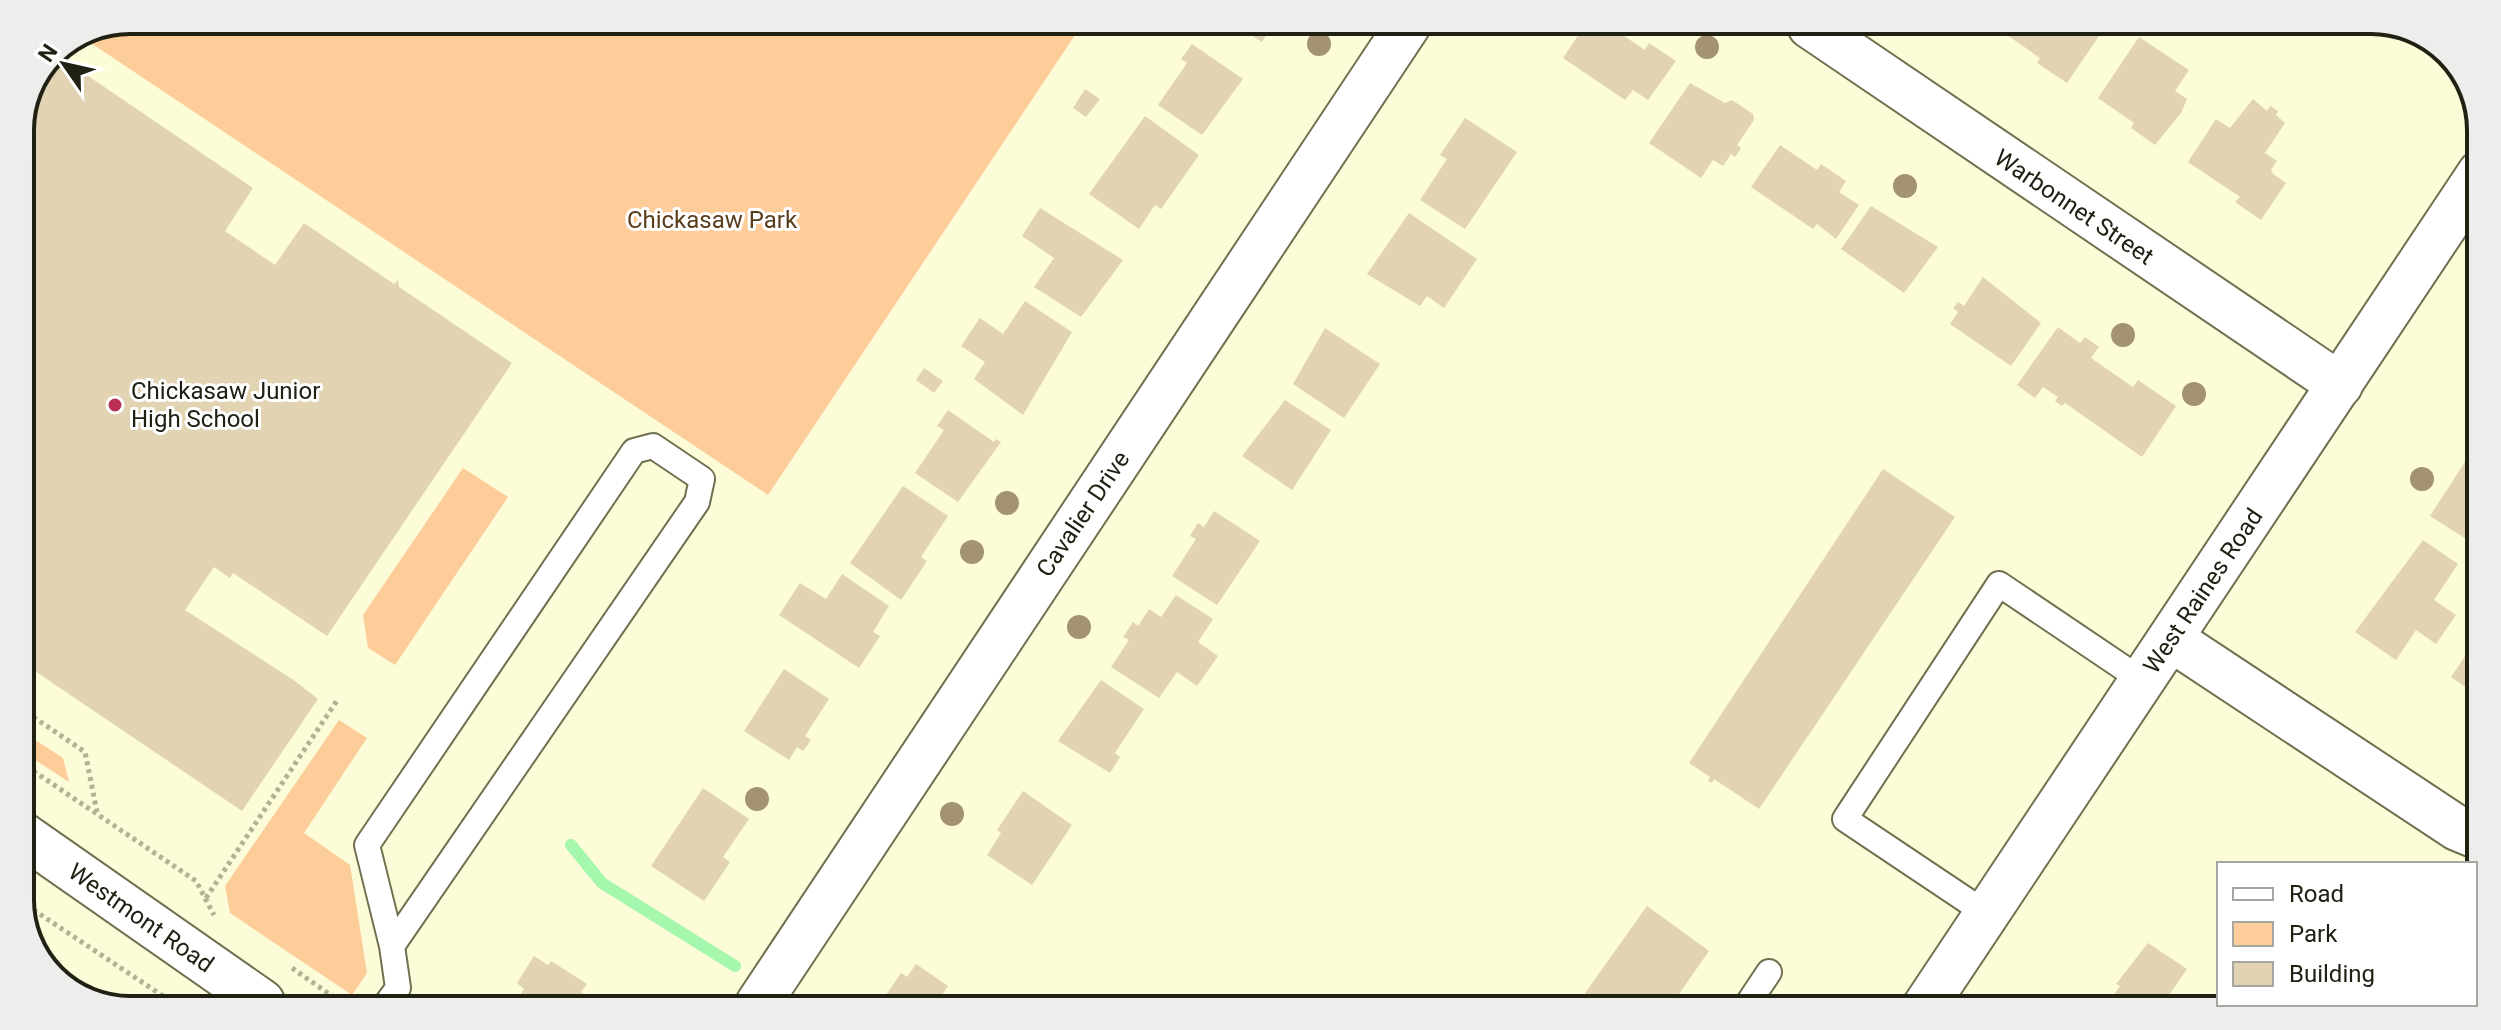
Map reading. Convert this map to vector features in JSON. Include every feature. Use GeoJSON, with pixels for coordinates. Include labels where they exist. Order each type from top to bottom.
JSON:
{"type":"FeatureCollection","features":[{"type":"Feature","properties":{"kind":"street","name":"Cavalier Drive"},"geometry":{"type":"LineString","coordinates":[[763,996],[1402,34]]}},
{"type":"Feature","properties":{"kind":"street","name":"Warbonnet Street"},"geometry":{"type":"LineString","coordinates":[[1822,34],[2340,385]]}},
{"type":"Feature","properties":{"kind":"street","name":"West Raines Road"},"geometry":{"type":"LineString","coordinates":[[1932,996],[2467,193]]}},
{"type":"Feature","properties":{"kind":"street"},"geometry":{"type":"LineString","coordinates":[[2171,639],[2467,832]]}},
{"type":"Feature","properties":{"kind":"street","name":"Westmont Road"},"geometry":{"type":"LineString","coordinates":[[34,843],[253,996]]}},
{"type":"Feature","properties":{"kind":"lane"},"geometry":{"type":"LineString","coordinates":[[392,946],[697,502],[702,479],[653,446],[634,451],[367,845],[392,946],[398,988],[392,996]]}},
{"type":"Feature","properties":{"kind":"lane"},"geometry":{"type":"LineString","coordinates":[[1987,914],[1845,819],[1999,584],[2143,681]]}},
{"type":"Feature","properties":{"kind":"lane"},"geometry":{"type":"LineString","coordinates":[[1753,996],[1769,972]]}},
{"type":"Feature","properties":{"kind":"path"},"geometry":{"type":"LineString","coordinates":[[206,898],[338,699]]}},
{"type":"Feature","properties":{"kind":"path"},"geometry":{"type":"LineString","coordinates":[[34,717],[85,752],[97,814]]}},
{"type":"Feature","properties":{"kind":"path"},"geometry":{"type":"LineString","coordinates":[[34,771],[196,881],[214,915],[227,924]]}},
{"type":"Feature","properties":{"kind":"path"},"geometry":{"type":"LineString","coordinates":[[35,911],[163,996]]}},
{"type":"Feature","properties":{"kind":"path"},"geometry":{"type":"LineString","coordinates":[[278,959],[332,996]]}},
{"type":"Feature","properties":{"kind":"green space","name":"Chickasaw Park"},"geometry":{"type":"Polygon","coordinates":[[[130,34],[1076,34],[768,495],[90,43],[130,34]]]}},
{"type":"Feature","properties":{"kind":"green space"},"geometry":{"type":"Polygon","coordinates":[[[463,468],[508,497],[395,665],[368,648],[363,615],[463,468]]]}},
{"type":"Feature","properties":{"kind":"green space"},"geometry":{"type":"Polygon","coordinates":[[[339,720],[367,738],[304,833],[350,865],[367,973],[352,995],[230,913],[225,886],[339,720]]]}},
{"type":"Feature","properties":{"kind":"green space"},"geometry":{"type":"Polygon","coordinates":[[[34,739],[63,758],[69,782],[34,759],[34,739]]]}},
{"type":"Feature","properties":{"kind":"building"},"geometry":{"type":"Polygon","coordinates":[[[1250,34],[1267,34],[1262,42],[1250,34]]]}},
{"type":"Feature","properties":{"kind":"building"},"geometry":{"type":"Polygon","coordinates":[[[1579,34],[1621,34],[1645,50],[1649,43],[1676,61],[1648,100],[1633,90],[1625,100],[1563,58],[1579,34]]]}},
{"type":"Feature","properties":{"kind":"building"},"geometry":{"type":"Polygon","coordinates":[[[2007,35],[2099,36],[2067,83],[2037,63],[2040,58],[2007,35]]]}},
{"type":"Feature","properties":{"kind":"building"},"geometry":{"type":"Polygon","coordinates":[[[2139,37],[2189,70],[2175,91],[2187,99],[2181,113],[2155,145],[2131,128],[2134,123],[2098,98],[2139,37]]]}},
{"type":"Feature","properties":{"kind":"building"},"geometry":{"type":"Polygon","coordinates":[[[1192,44],[1243,79],[1202,135],[1158,105],[1187,63],[1181,59],[1192,44]]]}},
{"type":"Feature","properties":{"kind":"building"},"geometry":{"type":"Polygon","coordinates":[[[65,60],[253,188],[225,231],[275,265],[304,223],[394,284],[398,280],[399,287],[512,363],[327,636],[233,573],[230,578],[214,567],[185,610],[318,699],[242,811],[34,670],[34,124],[41,93],[65,60]]]}},
{"type":"Feature","properties":{"kind":"building"},"geometry":{"type":"Polygon","coordinates":[[[1690,83],[1725,103],[1732,100],[1753,114],[1754,120],[1737,145],[1741,148],[1735,157],[1731,154],[1723,166],[1713,160],[1701,178],[1649,143],[1690,83]]]}},
{"type":"Feature","properties":{"kind":"building"},"geometry":{"type":"Polygon","coordinates":[[[1085,89],[1100,99],[1086,117],[1073,108],[1085,89]]]}},
{"type":"Feature","properties":{"kind":"building"},"geometry":{"type":"Polygon","coordinates":[[[2253,99],[2267,111],[2270,106],[2278,111],[2276,115],[2285,123],[2265,153],[2277,161],[2271,170],[2273,174],[2286,183],[2261,220],[2235,202],[2240,197],[2188,162],[2216,119],[2230,128],[2253,99]]]}},
{"type":"Feature","properties":{"kind":"building"},"geometry":{"type":"Polygon","coordinates":[[[1145,116],[1199,155],[1161,209],[1155,205],[1139,229],[1089,194],[1145,116]]]}},
{"type":"Feature","properties":{"kind":"building"},"geometry":{"type":"Polygon","coordinates":[[[1465,118],[1517,152],[1465,229],[1420,200],[1447,159],[1440,155],[1465,118]]]}},
{"type":"Feature","properties":{"kind":"building"},"geometry":{"type":"Polygon","coordinates":[[[1780,145],[1817,170],[1821,164],[1846,181],[1839,192],[1859,205],[1836,239],[1817,224],[1813,229],[1751,187],[1780,145]]]}},
{"type":"Feature","properties":{"kind":"building"},"geometry":{"type":"Polygon","coordinates":[[[1871,206],[1938,247],[1904,293],[1841,249],[1871,206]]]}},
{"type":"Feature","properties":{"kind":"building"},"geometry":{"type":"Polygon","coordinates":[[[1040,208],[1123,260],[1081,317],[1034,287],[1054,258],[1022,236],[1040,208]]]}},
{"type":"Feature","properties":{"kind":"building"},"geometry":{"type":"Polygon","coordinates":[[[1409,213],[1477,259],[1444,308],[1427,296],[1420,306],[1367,274],[1409,213]]]}},
{"type":"Feature","properties":{"kind":"building"},"geometry":{"type":"Polygon","coordinates":[[[1983,277],[2041,323],[2011,366],[1950,324],[1958,312],[1953,308],[1958,302],[1964,306],[1983,277]]]}},
{"type":"Feature","properties":{"kind":"building"},"geometry":{"type":"Polygon","coordinates":[[[1025,301],[1072,332],[1023,415],[974,379],[985,362],[961,346],[980,318],[1003,334],[1025,301]]]}},
{"type":"Feature","properties":{"kind":"building"},"geometry":{"type":"Polygon","coordinates":[[[2058,327],[2080,343],[2085,337],[2099,347],[2091,358],[2130,385],[2133,387],[2138,380],[2176,406],[2142,457],[2065,403],[2062,406],[2055,401],[2058,397],[2043,387],[2035,398],[2017,385],[2058,327]]]}},
{"type":"Feature","properties":{"kind":"building"},"geometry":{"type":"Polygon","coordinates":[[[1325,328],[1380,364],[1344,418],[1293,384],[1325,328]]]}},
{"type":"Feature","properties":{"kind":"building"},"geometry":{"type":"Polygon","coordinates":[[[924,368],[943,381],[934,393],[916,380],[924,368]]]}},
{"type":"Feature","properties":{"kind":"building"},"geometry":{"type":"Polygon","coordinates":[[[1285,400],[1331,430],[1292,490],[1242,456],[1285,400]]]}},
{"type":"Feature","properties":{"kind":"building"},"geometry":{"type":"Polygon","coordinates":[[[948,410],[994,442],[996,439],[1001,442],[958,502],[915,473],[944,430],[937,426],[948,410]]]}},
{"type":"Feature","properties":{"kind":"building"},"geometry":{"type":"Polygon","coordinates":[[[2467,459],[2467,540],[2430,516],[2467,459]]]}},
{"type":"Feature","properties":{"kind":"building"},"geometry":{"type":"Polygon","coordinates":[[[1883,469],[1955,517],[1759,809],[1714,779],[1712,783],[1708,781],[1710,777],[1689,763],[1883,469]]]}},
{"type":"Feature","properties":{"kind":"building"},"geometry":{"type":"Polygon","coordinates":[[[903,486],[948,516],[921,557],[927,561],[901,600],[850,563],[903,486]]]}},
{"type":"Feature","properties":{"kind":"building"},"geometry":{"type":"Polygon","coordinates":[[[1214,511],[1260,541],[1217,605],[1172,576],[1196,539],[1190,536],[1198,523],[1204,527],[1214,511]]]}},
{"type":"Feature","properties":{"kind":"building"},"geometry":{"type":"Polygon","coordinates":[[[2423,540],[2458,564],[2434,600],[2456,615],[2436,644],[2416,630],[2396,660],[2355,632],[2423,540]]]}},
{"type":"Feature","properties":{"kind":"building"},"geometry":{"type":"Polygon","coordinates":[[[842,574],[889,606],[873,632],[880,636],[859,668],[779,615],[800,583],[826,599],[842,574]]]}},
{"type":"Feature","properties":{"kind":"building"},"geometry":{"type":"Polygon","coordinates":[[[1176,595],[1213,619],[1198,642],[1218,656],[1197,686],[1177,672],[1159,698],[1111,667],[1129,640],[1123,637],[1133,622],[1138,626],[1149,609],[1161,617],[1176,595]]]}},
{"type":"Feature","properties":{"kind":"building"},"geometry":{"type":"Polygon","coordinates":[[[2467,653],[2467,688],[2451,677],[2467,653]]]}},
{"type":"Feature","properties":{"kind":"building"},"geometry":{"type":"Polygon","coordinates":[[[784,669],[829,699],[805,736],[811,740],[803,751],[797,747],[789,760],[744,731],[784,669]]]}},
{"type":"Feature","properties":{"kind":"building"},"geometry":{"type":"Polygon","coordinates":[[[1101,680],[1144,709],[1115,753],[1120,757],[1110,773],[1058,741],[1101,680]]]}},
{"type":"Feature","properties":{"kind":"building"},"geometry":{"type":"Polygon","coordinates":[[[703,788],[749,819],[723,857],[730,862],[704,901],[651,866],[703,788]]]}},
{"type":"Feature","properties":{"kind":"building"},"geometry":{"type":"Polygon","coordinates":[[[1023,791],[1072,825],[1032,885],[987,855],[1001,833],[997,830],[1023,791]]]}},
{"type":"Feature","properties":{"kind":"building"},"geometry":{"type":"Polygon","coordinates":[[[1647,906],[1709,951],[1678,996],[1589,996],[1585,993],[1647,906]]]}},
{"type":"Feature","properties":{"kind":"building"},"geometry":{"type":"Polygon","coordinates":[[[2148,943],[2187,969],[2168,996],[2113,996],[2120,986],[2116,984],[2148,943]]]}},
{"type":"Feature","properties":{"kind":"building"},"geometry":{"type":"Polygon","coordinates":[[[534,956],[548,965],[551,961],[587,984],[581,992],[587,996],[520,996],[524,989],[517,983],[534,956]]]}},
{"type":"Feature","properties":{"kind":"building"},"geometry":{"type":"Polygon","coordinates":[[[916,964],[948,986],[941,996],[885,996],[901,973],[907,977],[916,964]]]}},
{"type":"Feature","properties":{"kind":"waterway"},"geometry":{"type":"LineString","coordinates":[[571,845],[602,883],[735,966]]}},
{"type":"Feature","properties":{"kind":"place","name":"Chickasaw Junior High School"},"geometry":{"type":"Point","coordinates":[115,405]}}]}
